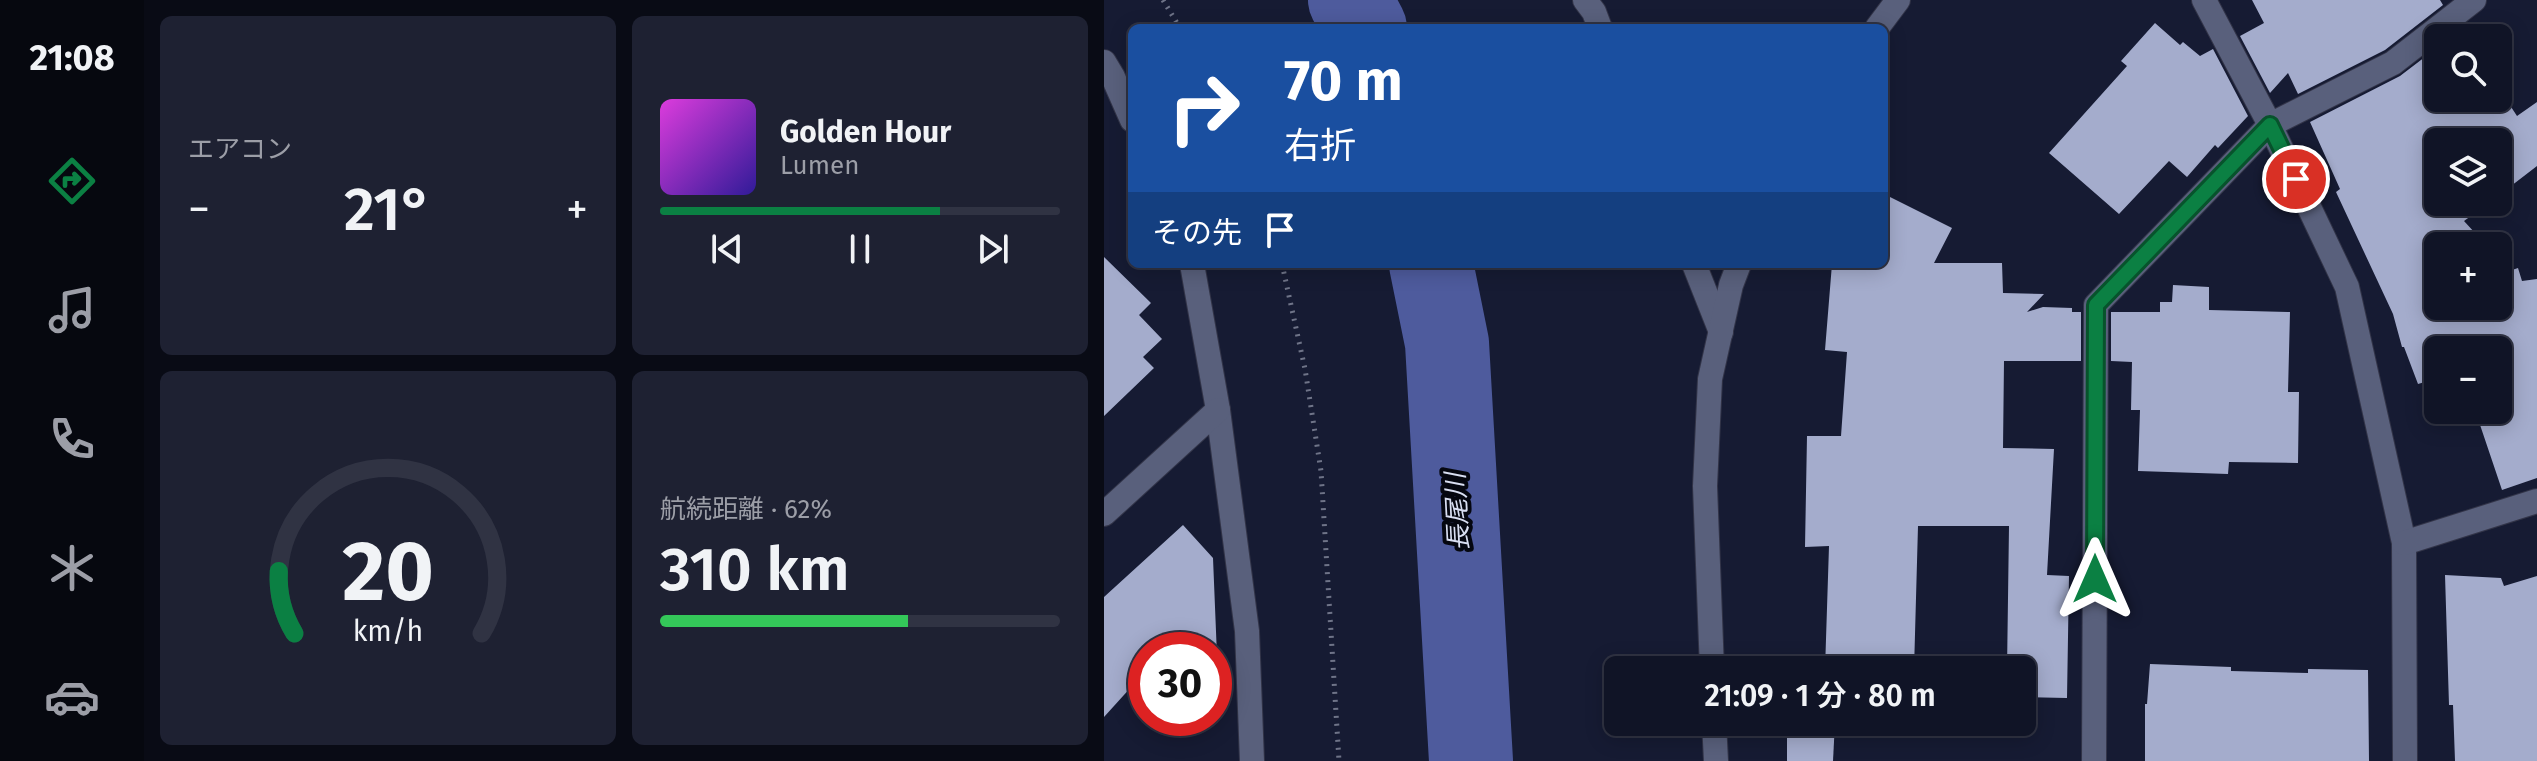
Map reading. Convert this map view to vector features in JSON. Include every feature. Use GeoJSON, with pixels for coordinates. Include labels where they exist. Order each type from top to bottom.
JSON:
{"type":"FeatureCollection","features":[{"type":"Feature","properties":{"kind":"street"},"geometry":{"type":"LineString","coordinates":[[1585,0],[1598,24]]}},
{"type":"Feature","properties":{"kind":"street"},"geometry":{"type":"LineString","coordinates":[[1880,24],[1898,0]]}},
{"type":"Feature","properties":{"kind":"street"},"geometry":{"type":"LineString","coordinates":[[2204,0],[2270,125],[2347,287],[2404,543],[2405,761]]}},
{"type":"Feature","properties":{"kind":"street"},"geometry":{"type":"LineString","coordinates":[[2094,761],[2096,305],[2270,125],[2393,63],[2474,0]]}},
{"type":"Feature","properties":{"kind":"street"},"geometry":{"type":"LineString","coordinates":[[1104,62],[1128,112]]}},
{"type":"Feature","properties":{"kind":"street"},"geometry":{"type":"LineString","coordinates":[[1193,268],[1218,410],[1247,631],[1252,761]]}},
{"type":"Feature","properties":{"kind":"street"},"geometry":{"type":"LineString","coordinates":[[1696,268],[1721,332]]}},
{"type":"Feature","properties":{"kind":"street"},"geometry":{"type":"LineString","coordinates":[[1711,656],[1705,486],[1710,379],[1738,268]]}},
{"type":"Feature","properties":{"kind":"street"},"geometry":{"type":"LineString","coordinates":[[1104,514],[1218,410]]}},
{"type":"Feature","properties":{"kind":"street"},"geometry":{"type":"LineString","coordinates":[[2404,543],[2537,501]]}},
{"type":"Feature","properties":{"kind":"street"},"geometry":{"type":"LineString","coordinates":[[1715,736],[1716,761]]}},
{"type":"Feature","properties":{"kind":"path"},"geometry":{"type":"LineString","coordinates":[[1163,0],[1178,24]]}},
{"type":"Feature","properties":{"kind":"path"},"geometry":{"type":"LineString","coordinates":[[1283,268],[1305,369],[1321,471],[1339,761]]}},
{"type":"Feature","properties":{"kind":"building"},"geometry":{"type":"Polygon","coordinates":[[[2252,0],[2440,0],[2443,5],[2385,50],[2298,94],[2288,73],[2270,93],[2240,36],[2264,23],[2252,0]]]}},
{"type":"Feature","properties":{"kind":"building"},"geometry":{"type":"Polygon","coordinates":[[[2155,23],[2180,45],[2183,42],[2200,56],[2213,49],[2248,116],[2218,148],[2215,145],[2187,177],[2169,161],[2119,214],[2049,153],[2127,66],[2121,61],[2155,23]]]}},
{"type":"Feature","properties":{"kind":"building"},"geometry":{"type":"Polygon","coordinates":[[[2424,58],[2424,112],[2512,112],[2512,108],[2517,116],[2537,102],[2537,166],[2512,185],[2512,128],[2424,128],[2424,216],[2471,216],[2464,221],[2474,232],[2424,232],[2424,320],[2512,320],[2512,270],[2518,268],[2522,281],[2537,279],[2537,478],[2502,490],[2480,424],[2512,424],[2512,336],[2424,336],[2424,382],[2418,384],[2402,347],[2393,314],[2336,192],[2340,189],[2310,122],[2400,76],[2424,58]]]}},
{"type":"Feature","properties":{"kind":"building"},"geometry":{"type":"Polygon","coordinates":[[[1888,196],[1952,228],[1934,263],[2002,263],[2003,293],[2044,294],[2027,312],[2043,307],[2072,308],[2072,312],[2081,312],[2081,361],[2004,361],[2003,448],[2054,449],[2047,575],[2069,576],[2067,698],[2036,697],[2036,656],[2007,656],[2009,526],[1918,526],[1914,656],[1825,656],[1829,546],[1805,547],[1807,436],[1841,436],[1847,352],[1825,350],[1832,268],[1888,268],[1888,196]]]}},
{"type":"Feature","properties":{"kind":"building"},"geometry":{"type":"Polygon","coordinates":[[[1104,257],[1151,303],[1139,315],[1162,339],[1143,357],[1154,368],[1104,416],[1104,257]]]}},
{"type":"Feature","properties":{"kind":"building"},"geometry":{"type":"Polygon","coordinates":[[[2173,285],[2209,287],[2209,310],[2290,312],[2288,392],[2299,392],[2298,463],[2229,462],[2228,474],[2138,471],[2140,410],[2131,410],[2132,362],[2111,361],[2111,312],[2160,312],[2160,302],[2172,302],[2173,285]]]}},
{"type":"Feature","properties":{"kind":"building"},"geometry":{"type":"Polygon","coordinates":[[[1183,525],[1213,558],[1216,632],[1128,632],[1128,691],[1104,717],[1104,597],[1183,525]]]}},
{"type":"Feature","properties":{"kind":"building"},"geometry":{"type":"Polygon","coordinates":[[[2445,575],[2501,578],[2504,586],[2537,576],[2537,761],[2455,761],[2453,705],[2449,705],[2445,575]]]}},
{"type":"Feature","properties":{"kind":"building"},"geometry":{"type":"Polygon","coordinates":[[[2150,664],[2231,667],[2231,671],[2308,673],[2308,669],[2368,670],[2369,761],[2145,761],[2145,704],[2150,664]]]}},
{"type":"Feature","properties":{"kind":"building"},"geometry":{"type":"Polygon","coordinates":[[[1787,736],[1834,736],[1833,761],[1787,761],[1787,736]]]}},
{"type":"Feature","properties":{"kind":"waterway","name":"長尾川"},"geometry":{"type":"LineString","coordinates":[[1350,0],[1363,24]]}},
{"type":"Feature","properties":{"kind":"waterway","name":"長尾川"},"geometry":{"type":"LineString","coordinates":[[1432,268],[1447,343],[1471,761]]}},
{"type":"Feature","properties":{"kind":"route"},"geometry":{"type":"LineString","coordinates":[[2095,579],[2096,305],[2270,125],[2296,179]]}}]}
